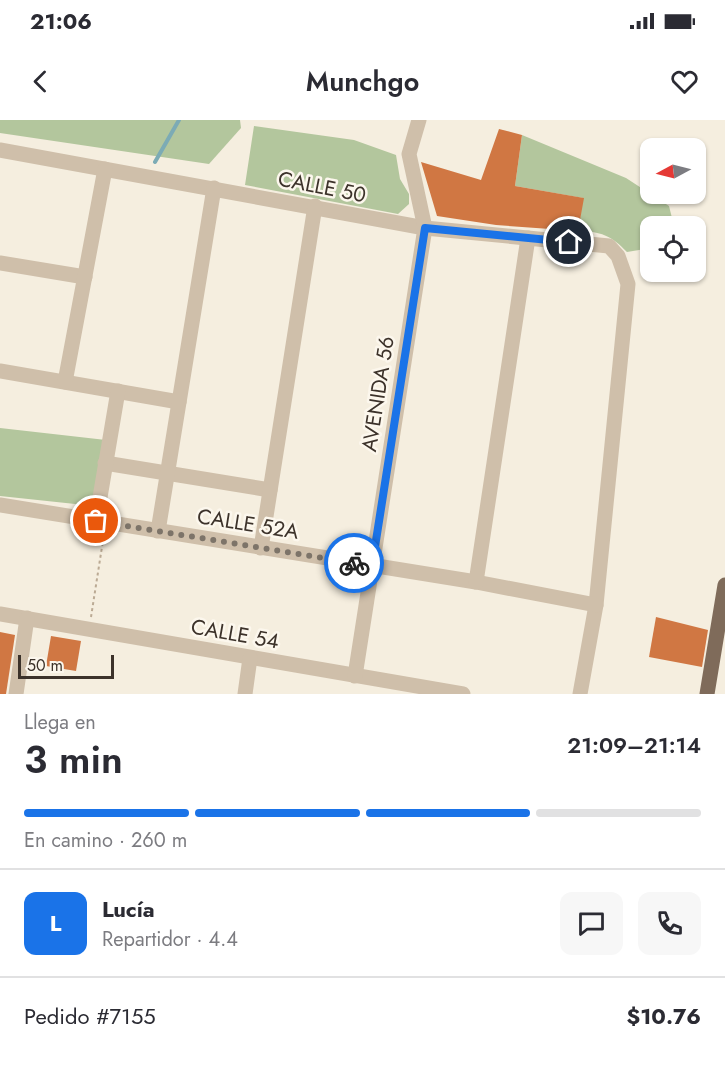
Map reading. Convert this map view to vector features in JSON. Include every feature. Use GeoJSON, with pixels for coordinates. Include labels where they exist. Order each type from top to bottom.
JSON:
{"type":"FeatureCollection","features":[{"type":"Feature","properties":{"kind":"main road"},"geometry":{"type":"LineString","coordinates":[[707,694],[725,585]]}},
{"type":"Feature","properties":{"kind":"street","name":"AVENIDA 56"},"geometry":{"type":"LineString","coordinates":[[355,676],[425,228],[410,154],[419,120]]}},
{"type":"Feature","properties":{"kind":"street","name":"CALLE 50"},"geometry":{"type":"LineString","coordinates":[[0,150],[425,228],[609,246],[624,270],[628,284],[596,605]]}},
{"type":"Feature","properties":{"kind":"street"},"geometry":{"type":"LineString","coordinates":[[65,382],[105,169]]}},
{"type":"Feature","properties":{"kind":"street"},"geometry":{"type":"LineString","coordinates":[[158,531],[214,188]]}},
{"type":"Feature","properties":{"kind":"street"},"geometry":{"type":"LineString","coordinates":[[261,548],[315,206]]}},
{"type":"Feature","properties":{"kind":"street"},"geometry":{"type":"LineString","coordinates":[[476,582],[528,238]]}},
{"type":"Feature","properties":{"kind":"street"},"geometry":{"type":"LineString","coordinates":[[0,262],[85,277]]}},
{"type":"Feature","properties":{"kind":"street"},"geometry":{"type":"LineString","coordinates":[[0,370],[180,402]]}},
{"type":"Feature","properties":{"kind":"street"},"geometry":{"type":"LineString","coordinates":[[101,522],[105,463],[117,391]]}},
{"type":"Feature","properties":{"kind":"street"},"geometry":{"type":"LineString","coordinates":[[105,463],[168,471],[270,490]]}},
{"type":"Feature","properties":{"kind":"street","name":"CALLE 52A"},"geometry":{"type":"LineString","coordinates":[[0,505],[476,582],[596,605]]}},
{"type":"Feature","properties":{"kind":"street"},"geometry":{"type":"LineString","coordinates":[[580,694],[596,605]]}},
{"type":"Feature","properties":{"kind":"street","name":"CALLE 54"},"geometry":{"type":"LineString","coordinates":[[0,614],[463,694]]}},
{"type":"Feature","properties":{"kind":"street"},"geometry":{"type":"LineString","coordinates":[[16,694],[27,618]]}},
{"type":"Feature","properties":{"kind":"street"},"geometry":{"type":"LineString","coordinates":[[244,694],[250,658]]}},
{"type":"Feature","properties":{"kind":"path"},"geometry":{"type":"LineString","coordinates":[[89,630],[101,522]]}},
{"type":"Feature","properties":{"kind":"green space"},"geometry":{"type":"Polygon","coordinates":[[[0,120],[240,120],[241,128],[209,164],[0,133],[0,120]]]}},
{"type":"Feature","properties":{"kind":"green space"},"geometry":{"type":"Polygon","coordinates":[[[254,126],[354,140],[396,155],[400,179],[409,194],[409,204],[398,214],[245,185],[254,126]]]}},
{"type":"Feature","properties":{"kind":"green space"},"geometry":{"type":"Polygon","coordinates":[[[522,135],[626,178],[640,187],[640,204],[666,204],[669,206],[672,216],[640,216],[640,250],[627,252],[605,236],[578,231],[583,198],[515,186],[522,135]]]}},
{"type":"Feature","properties":{"kind":"green space"},"geometry":{"type":"Polygon","coordinates":[[[0,428],[106,440],[94,506],[0,496],[0,428]]]}},
{"type":"Feature","properties":{"kind":"building"},"geometry":{"type":"Polygon","coordinates":[[[499,129],[522,135],[515,186],[584,198],[578,231],[496,225],[437,216],[421,162],[481,180],[499,129]]]}},
{"type":"Feature","properties":{"kind":"building"},"geometry":{"type":"Polygon","coordinates":[[[656,617],[708,630],[702,667],[649,657],[656,617]]]}},
{"type":"Feature","properties":{"kind":"building"},"geometry":{"type":"Polygon","coordinates":[[[0,632],[15,635],[6,694],[0,694],[0,632]]]}},
{"type":"Feature","properties":{"kind":"building"},"geometry":{"type":"Polygon","coordinates":[[[51,636],[81,641],[76,671],[46,666],[51,636]]]}},
{"type":"Feature","properties":{"kind":"waterway"},"geometry":{"type":"LineString","coordinates":[[155,162],[179,120]]}},
{"type":"Feature","properties":{"kind":"way so far"},"geometry":{"type":"LineString","coordinates":[[96,521],[354,563]]}},
{"type":"Feature","properties":{"kind":"route"},"geometry":{"type":"LineString","coordinates":[[354,563],[372,566],[425,228],[569,242]]}}]}
